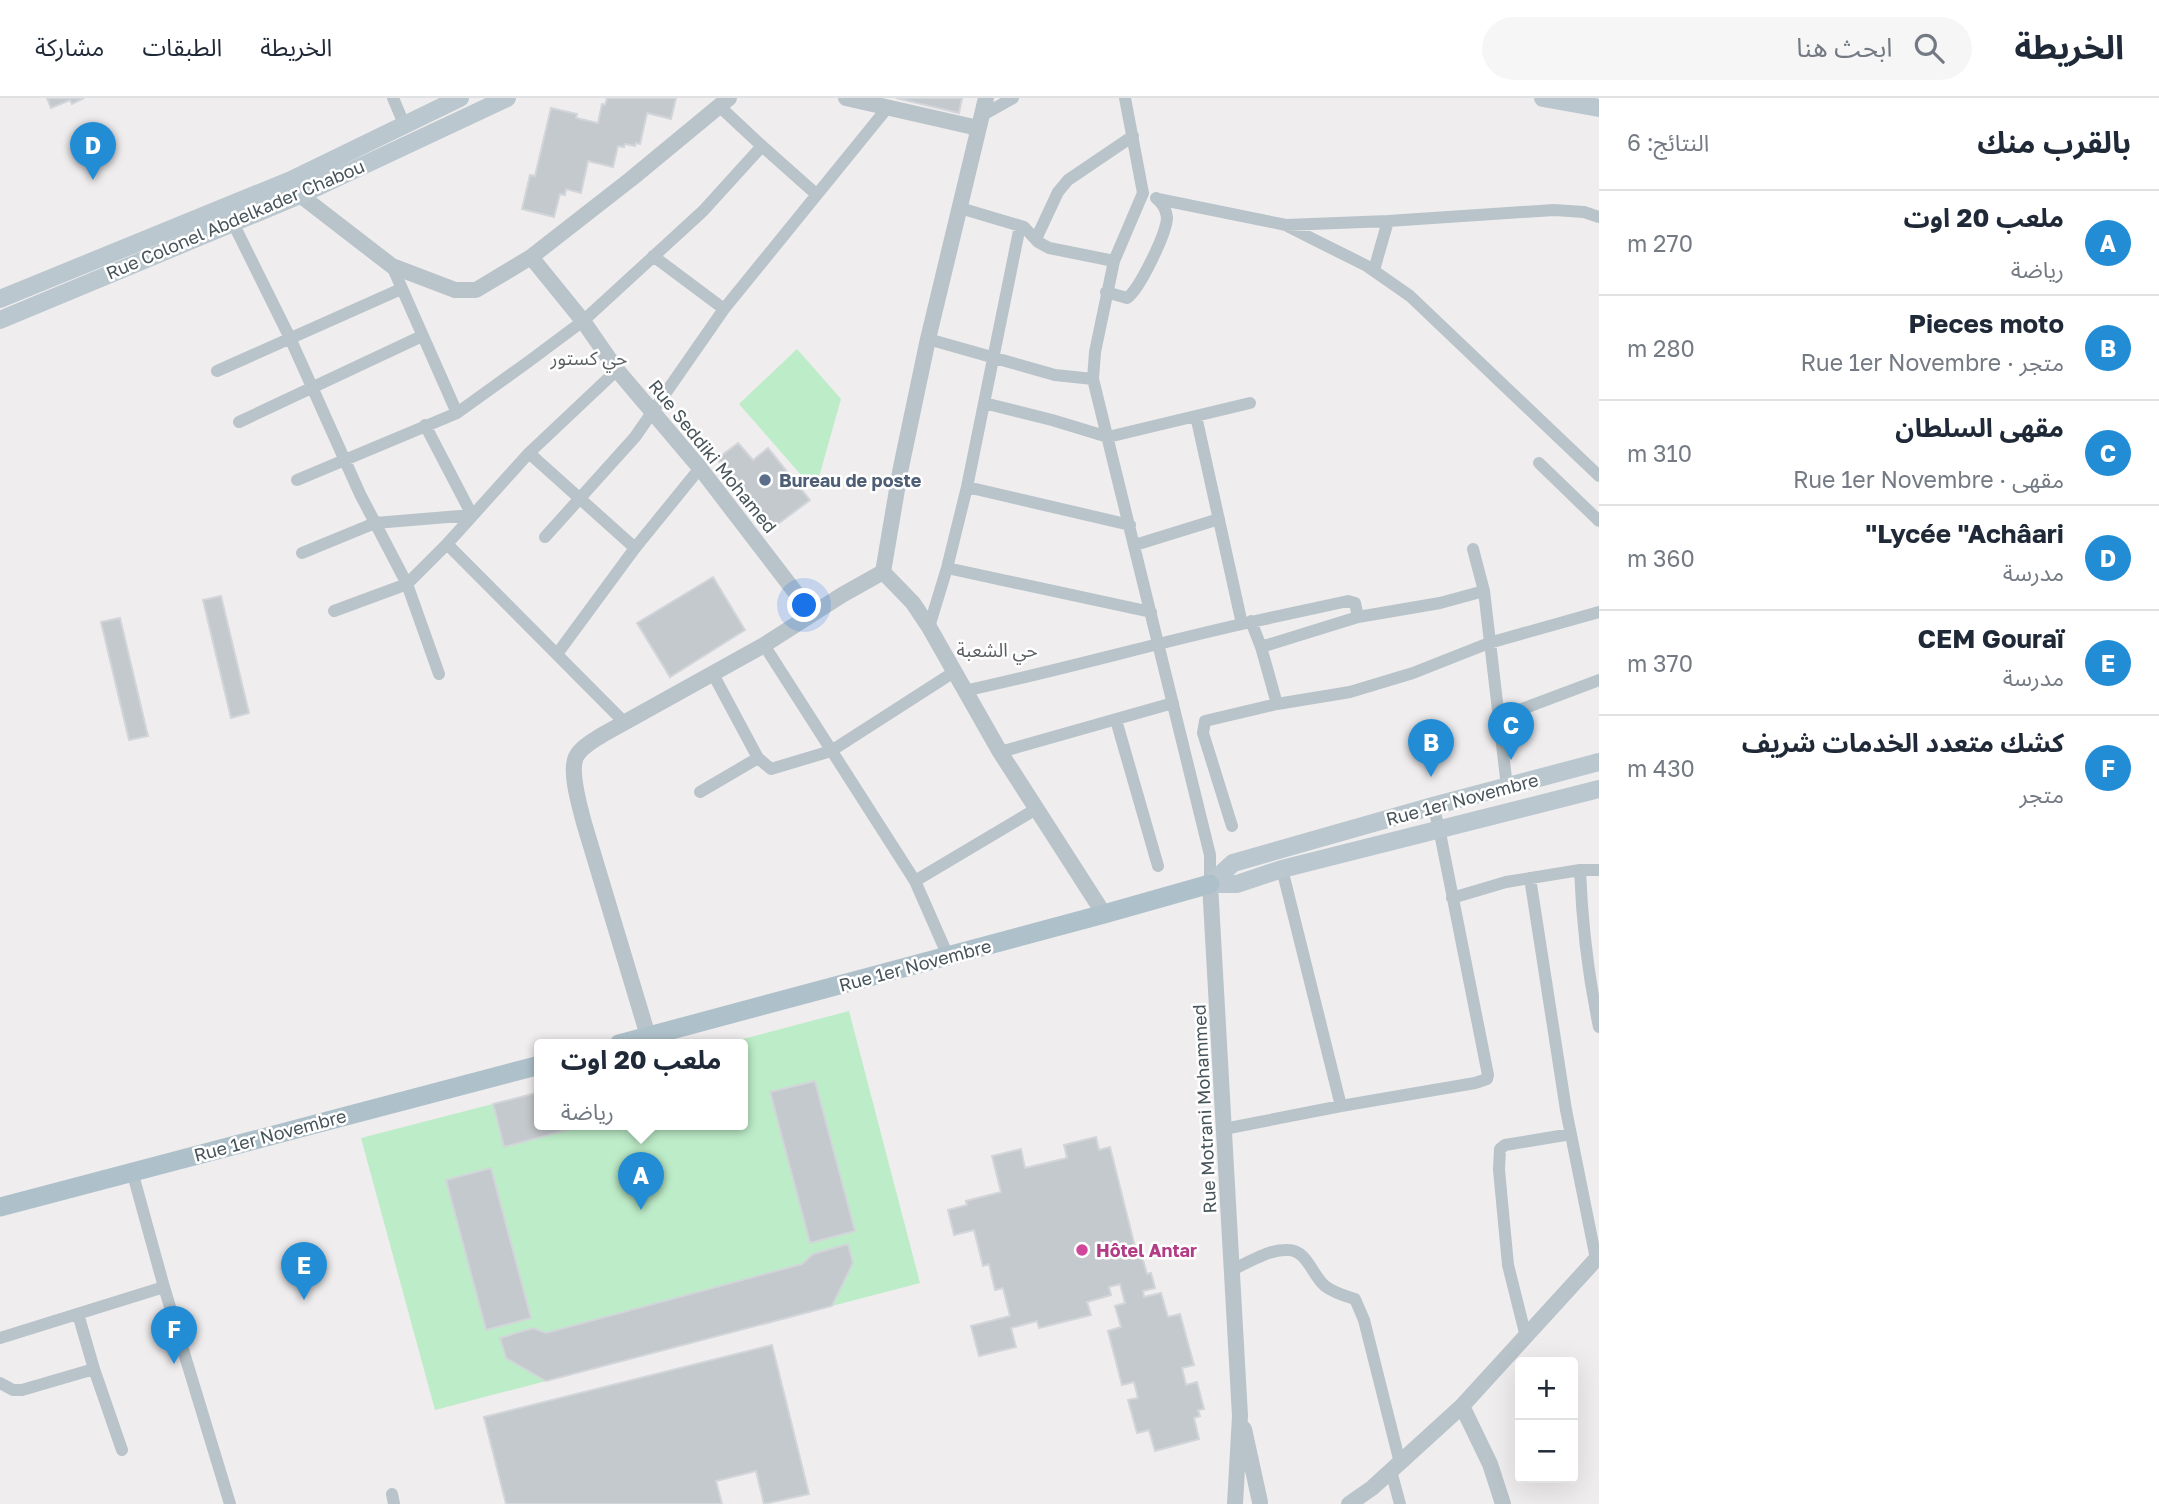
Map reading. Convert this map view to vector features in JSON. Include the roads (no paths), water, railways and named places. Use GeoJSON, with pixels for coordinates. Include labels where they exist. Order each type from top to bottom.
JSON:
{"type":"FeatureCollection","features":[{"type":"Feature","properties":{"kind":"main road","name":"Rue Colonel Abdelkader Chabou"},"geometry":{"type":"LineString","coordinates":[[0,320],[233,223],[404,124],[460,98]]}},
{"type":"Feature","properties":{"kind":"main road","name":"Rue Colonel Abdelkader Chabou"},"geometry":{"type":"LineString","coordinates":[[0,299],[296,187],[507,98]]}},
{"type":"Feature","properties":{"kind":"main road"},"geometry":{"type":"LineString","coordinates":[[1543,98],[1599,108]]}},
{"type":"Feature","properties":{"kind":"main road","name":"Rue 1er Novembre"},"geometry":{"type":"LineString","coordinates":[[1210,884],[1233,863],[1599,762]]}},
{"type":"Feature","properties":{"kind":"main road","name":"Rue 1er Novembre"},"geometry":{"type":"LineString","coordinates":[[637,1039],[1210,884],[1237,884],[1282,869],[1599,789]]}},
{"type":"Feature","properties":{"kind":"main road","name":"Rue 1er Novembre"},"geometry":{"type":"LineString","coordinates":[[0,1207],[534,1067]]}},
{"type":"Feature","properties":{"kind":"street"},"geometry":{"type":"LineString","coordinates":[[393,98],[404,124]]}},
{"type":"Feature","properties":{"kind":"street"},"geometry":{"type":"LineString","coordinates":[[846,98],[979,122],[1013,98]]}},
{"type":"Feature","properties":{"kind":"street"},"geometry":{"type":"LineString","coordinates":[[648,1036],[576,791],[575,759],[582,749],[602,735],[764,646],[883,572],[900,472],[986,98]]}},
{"type":"Feature","properties":{"kind":"street"},"geometry":{"type":"LineString","coordinates":[[1125,98],[1143,193],[1114,261],[1095,352],[1093,379],[1210,855],[1210,884]]}},
{"type":"Feature","properties":{"kind":"street"},"geometry":{"type":"LineString","coordinates":[[296,187],[392,266],[455,290],[476,290],[531,257],[724,102],[762,146],[816,194]]}},
{"type":"Feature","properties":{"kind":"street"},"geometry":{"type":"LineString","coordinates":[[545,537],[635,437],[724,309],[888,107]]}},
{"type":"Feature","properties":{"kind":"street"},"geometry":{"type":"LineString","coordinates":[[1036,239],[1058,192],[1068,180],[1133,136]]}},
{"type":"Feature","properties":{"kind":"street"},"geometry":{"type":"LineString","coordinates":[[297,480],[457,413],[583,321],[703,211],[762,146]]}},
{"type":"Feature","properties":{"kind":"street"},"geometry":{"type":"LineString","coordinates":[[1143,193],[1158,199],[1286,225],[1553,210],[1584,212],[1599,217]]}},
{"type":"Feature","properties":{"kind":"street"},"geometry":{"type":"LineString","coordinates":[[1107,292],[1126,298],[1135,290],[1165,227],[1167,215],[1158,199]]}},
{"type":"Feature","properties":{"kind":"street"},"geometry":{"type":"LineString","coordinates":[[960,208],[1020,226],[1049,248],[1114,261]]}},
{"type":"Feature","properties":{"kind":"street"},"geometry":{"type":"LineString","coordinates":[[1374,271],[1388,221]]}},
{"type":"Feature","properties":{"kind":"street"},"geometry":{"type":"LineString","coordinates":[[233,223],[290,338],[345,461],[407,584],[439,674]]}},
{"type":"Feature","properties":{"kind":"street"},"geometry":{"type":"LineString","coordinates":[[1286,225],[1374,271],[1422,306],[1599,476]]}},
{"type":"Feature","properties":{"kind":"street"},"geometry":{"type":"LineString","coordinates":[[929,627],[967,487],[1020,226]]}},
{"type":"Feature","properties":{"kind":"street"},"geometry":{"type":"LineString","coordinates":[[653,256],[724,309]]}},
{"type":"Feature","properties":{"kind":"street","name":"Rue Seddiki Mohamed"},"geometry":{"type":"LineString","coordinates":[[531,257],[583,321],[617,370],[700,468],[812,614]]}},
{"type":"Feature","properties":{"kind":"street"},"geometry":{"type":"LineString","coordinates":[[392,266],[457,413]]}},
{"type":"Feature","properties":{"kind":"street"},"geometry":{"type":"LineString","coordinates":[[217,371],[401,289]]}},
{"type":"Feature","properties":{"kind":"street"},"geometry":{"type":"LineString","coordinates":[[239,422],[422,336]]}},
{"type":"Feature","properties":{"kind":"street"},"geometry":{"type":"LineString","coordinates":[[929,339],[1055,375],[1093,379]]}},
{"type":"Feature","properties":{"kind":"street"},"geometry":{"type":"LineString","coordinates":[[334,611],[407,584],[447,544],[528,453],[617,370]]}},
{"type":"Feature","properties":{"kind":"street"},"geometry":{"type":"LineString","coordinates":[[984,403],[1052,420],[1108,438],[1250,403]]}},
{"type":"Feature","properties":{"kind":"street"},"geometry":{"type":"LineString","coordinates":[[1196,416],[1246,623],[1261,647],[1277,704]]}},
{"type":"Feature","properties":{"kind":"street"},"geometry":{"type":"LineString","coordinates":[[425,425],[472,515]]}},
{"type":"Feature","properties":{"kind":"street"},"geometry":{"type":"LineString","coordinates":[[528,453],[635,548]]}},
{"type":"Feature","properties":{"kind":"street"},"geometry":{"type":"LineString","coordinates":[[1539,463],[1599,521]]}},
{"type":"Feature","properties":{"kind":"street"},"geometry":{"type":"LineString","coordinates":[[557,654],[635,548],[700,468]]}},
{"type":"Feature","properties":{"kind":"street"},"geometry":{"type":"LineString","coordinates":[[967,487],[1130,525]]}},
{"type":"Feature","properties":{"kind":"street"},"geometry":{"type":"LineString","coordinates":[[302,553],[375,523],[472,515]]}},
{"type":"Feature","properties":{"kind":"street"},"geometry":{"type":"LineString","coordinates":[[1135,545],[1219,519]]}},
{"type":"Feature","properties":{"kind":"street"},"geometry":{"type":"LineString","coordinates":[[447,544],[625,723]]}},
{"type":"Feature","properties":{"kind":"street"},"geometry":{"type":"LineString","coordinates":[[1473,549],[1484,591],[1507,787]]}},
{"type":"Feature","properties":{"kind":"street"},"geometry":{"type":"LineString","coordinates":[[947,568],[1151,612]]}},
{"type":"Feature","properties":{"kind":"street"},"geometry":{"type":"LineString","coordinates":[[883,572],[913,603],[929,627],[1000,752],[1104,914]]}},
{"type":"Feature","properties":{"kind":"street"},"geometry":{"type":"LineString","coordinates":[[1261,647],[1358,617],[1440,603],[1484,591]]}},
{"type":"Feature","properties":{"kind":"street"},"geometry":{"type":"LineString","coordinates":[[964,691],[1063,669],[1159,643],[1348,601],[1355,603],[1358,617]]}},
{"type":"Feature","properties":{"kind":"street"},"geometry":{"type":"LineString","coordinates":[[1232,826],[1203,733],[1205,721],[1277,704],[1350,692],[1413,673],[1489,643],[1599,612]]}},
{"type":"Feature","properties":{"kind":"street"},"geometry":{"type":"LineString","coordinates":[[764,646],[915,881],[948,956]]}},
{"type":"Feature","properties":{"kind":"street"},"geometry":{"type":"LineString","coordinates":[[713,674],[758,758],[771,769],[831,751],[954,672]]}},
{"type":"Feature","properties":{"kind":"street"},"geometry":{"type":"LineString","coordinates":[[1498,718],[1599,680]]}},
{"type":"Feature","properties":{"kind":"street"},"geometry":{"type":"LineString","coordinates":[[1000,752],[1174,702]]}},
{"type":"Feature","properties":{"kind":"street"},"geometry":{"type":"LineString","coordinates":[[1116,720],[1158,866]]}},
{"type":"Feature","properties":{"kind":"street"},"geometry":{"type":"LineString","coordinates":[[700,792],[758,758]]}},
{"type":"Feature","properties":{"kind":"street"},"geometry":{"type":"LineString","coordinates":[[1224,1129],[1487,1079],[1433,806]]}},
{"type":"Feature","properties":{"kind":"street"},"geometry":{"type":"LineString","coordinates":[[915,881],[1036,809]]}},
{"type":"Feature","properties":{"kind":"street"},"geometry":{"type":"LineString","coordinates":[[1282,869],[1341,1106]]}},
{"type":"Feature","properties":{"kind":"street"},"geometry":{"type":"LineString","coordinates":[[1452,898],[1474,890],[1530,878],[1580,870],[1599,870]]}},
{"type":"Feature","properties":{"kind":"street"},"geometry":{"type":"LineString","coordinates":[[1580,870],[1591,985],[1599,1027]]}},
{"type":"Feature","properties":{"kind":"street"},"geometry":{"type":"LineString","coordinates":[[1349,1504],[1373,1488],[1462,1406],[1598,1257],[1571,1134],[1530,878]]}},
{"type":"Feature","properties":{"kind":"street","name":"Rue Motrani Mohammed"},"geometry":{"type":"LineString","coordinates":[[1210,884],[1240,1416]]}},
{"type":"Feature","properties":{"kind":"street"},"geometry":{"type":"LineString","coordinates":[[1526,1337],[1508,1265],[1499,1170],[1500,1149],[1505,1145],[1571,1134]]}},
{"type":"Feature","properties":{"kind":"street"},"geometry":{"type":"LineString","coordinates":[[132,1171],[230,1504]]}},
{"type":"Feature","properties":{"kind":"street"},"geometry":{"type":"LineString","coordinates":[[1232,1270],[1269,1253],[1296,1251],[1305,1257],[1316,1277],[1327,1288],[1355,1299],[1364,1320],[1396,1467],[1400,1504]]}},
{"type":"Feature","properties":{"kind":"street"},"geometry":{"type":"LineString","coordinates":[[0,1338],[164,1287]]}},
{"type":"Feature","properties":{"kind":"street"},"geometry":{"type":"LineString","coordinates":[[78,1314],[122,1450]]}},
{"type":"Feature","properties":{"kind":"street"},"geometry":{"type":"LineString","coordinates":[[0,1383],[13,1390],[22,1390],[94,1369]]}},
{"type":"Feature","properties":{"kind":"street"},"geometry":{"type":"LineString","coordinates":[[1462,1406],[1490,1464],[1503,1504]]}},
{"type":"Feature","properties":{"kind":"street"},"geometry":{"type":"LineString","coordinates":[[1240,1416],[1253,1464],[1261,1503],[1245,1500],[1236,1504],[1240,1416]]}},
{"type":"Feature","properties":{"kind":"place","name":"Lycée \"Achâari\""},"geometry":{"type":"Point","coordinates":[93,180]}},
{"type":"Feature","properties":{"kind":"place","name":"Bureau de poste"},"geometry":{"type":"Point","coordinates":[765,480]}},
{"type":"Feature","properties":{"kind":"place","name":"مقهى السلطان"},"geometry":{"type":"Point","coordinates":[1511,760]}},
{"type":"Feature","properties":{"kind":"place","name":"Pieces moto"},"geometry":{"type":"Point","coordinates":[1431,777]}},
{"type":"Feature","properties":{"kind":"place","name":"ملعب 20 اوت"},"geometry":{"type":"Point","coordinates":[641,1210]}},
{"type":"Feature","properties":{"kind":"place","name":"Hôtel Antar"},"geometry":{"type":"Point","coordinates":[1082,1250]}},
{"type":"Feature","properties":{"kind":"place","name":"CEM Gouraï"},"geometry":{"type":"Point","coordinates":[304,1300]}},
{"type":"Feature","properties":{"kind":"place","name":"كشك متعدد الخدمات شريف"},"geometry":{"type":"Point","coordinates":[174,1364]}},
{"type":"Feature","properties":{"kind":"district","name":"حي كستور"},"geometry":{"type":"Point","coordinates":[589,357]}},
{"type":"Feature","properties":{"kind":"district","name":"حي الشعبة"},"geometry":{"type":"Point","coordinates":[997,649]}}]}
